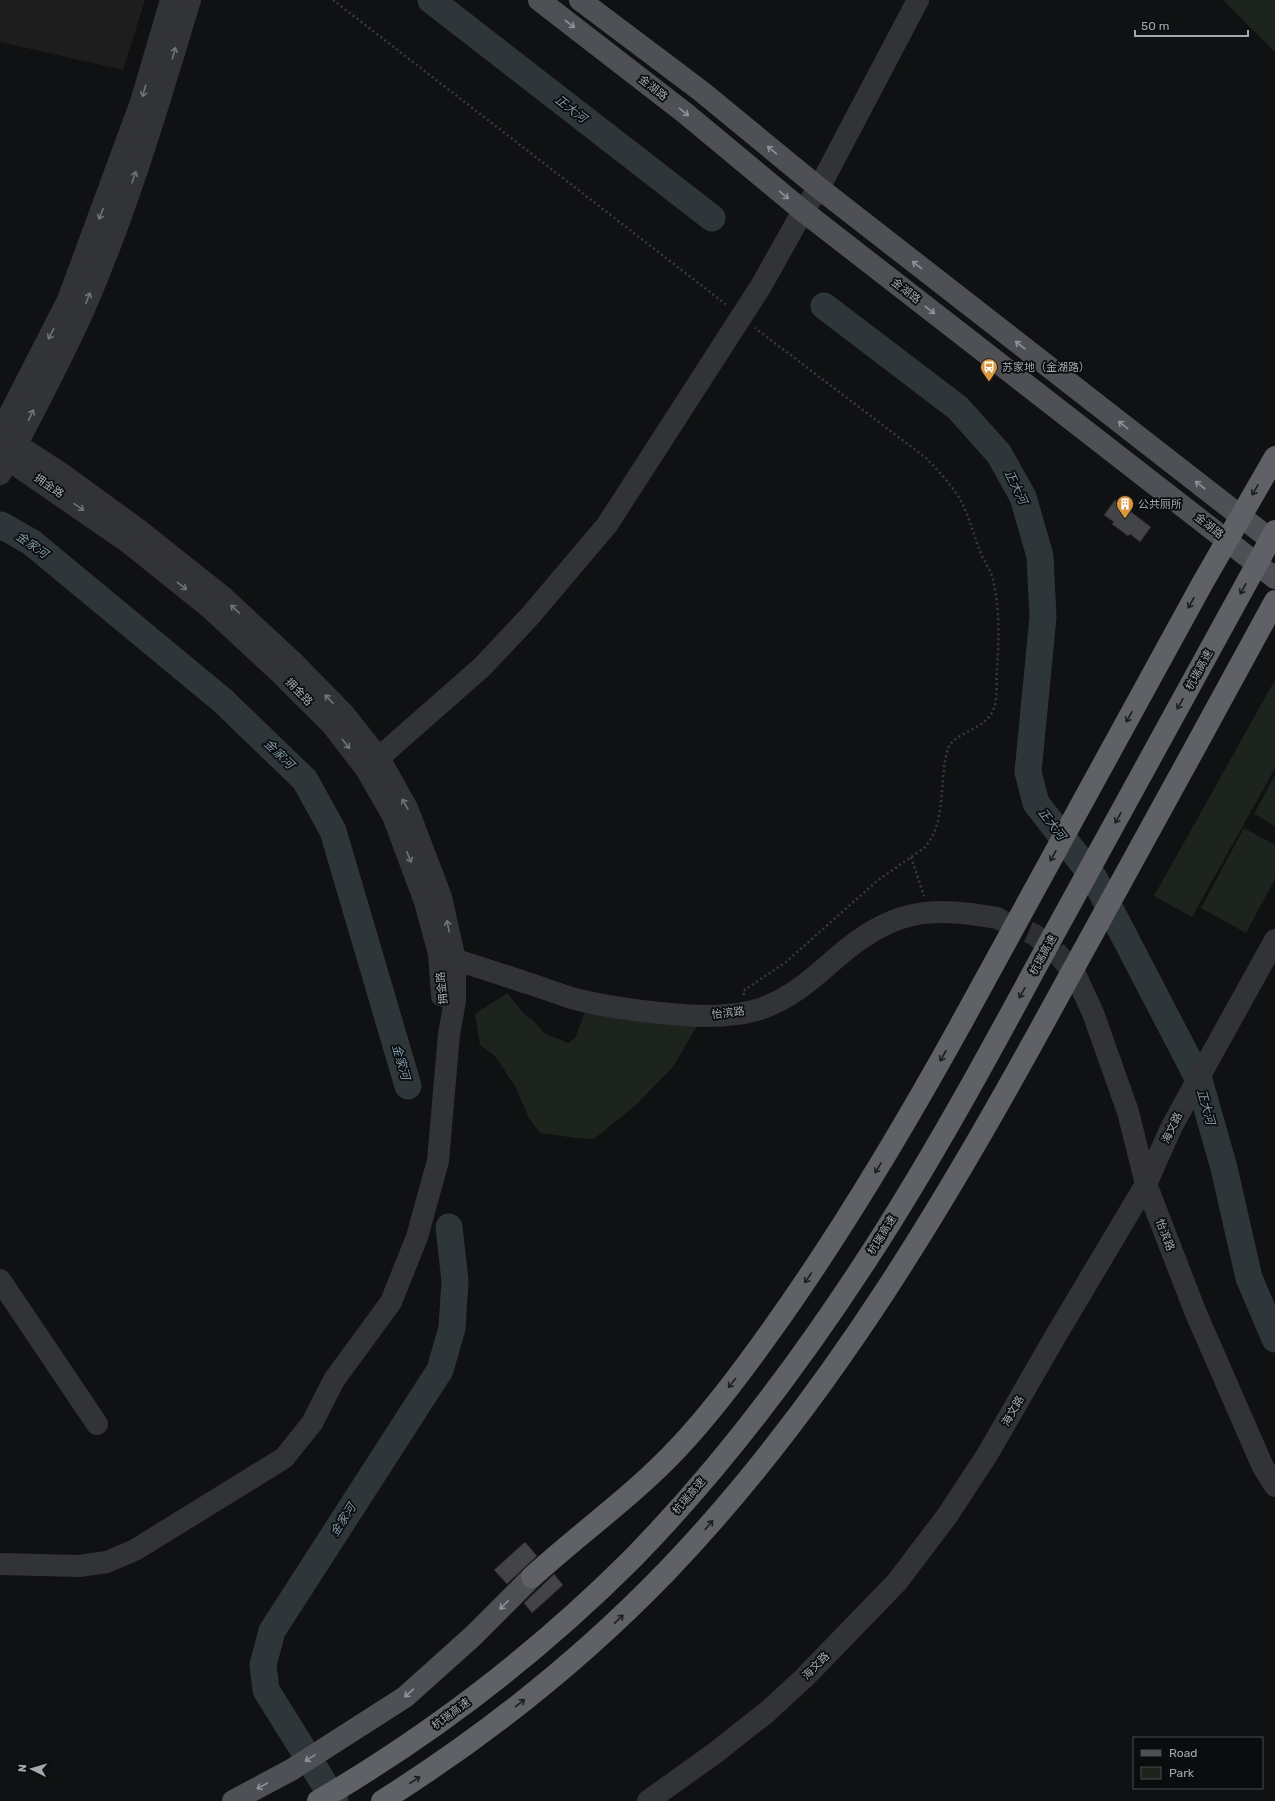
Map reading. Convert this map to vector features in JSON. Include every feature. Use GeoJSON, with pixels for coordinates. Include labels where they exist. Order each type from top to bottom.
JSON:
{"type":"FeatureCollection","features":[{"type":"Feature","properties":{"kind":"highway"},"geometry":{"type":"LineString","coordinates":[[532,1577],[656,1471],[698,1425],[730,1386],[788,1307],[848,1216],[912,1112],[1202,584],[1275,457]]}},
{"type":"Feature","properties":{"kind":"highway","name":"杭瑞高速"},"geometry":{"type":"LineString","coordinates":[[318,1801],[403,1748],[453,1712],[532,1651],[590,1599],[644,1546],[694,1491],[791,1369],[873,1250],[945,1131],[1275,531]]}},
{"type":"Feature","properties":{"kind":"highway"},"geometry":{"type":"LineString","coordinates":[[382,1801],[439,1764],[505,1715],[618,1620],[669,1569],[719,1513],[754,1472],[818,1390],[884,1295],[978,1142],[1275,601]]}},
{"type":"Feature","properties":{"kind":"main road","name":"金湖路"},"geometry":{"type":"LineString","coordinates":[[539,0],[685,113],[803,211],[1275,578]]}},
{"type":"Feature","properties":{"kind":"main road"},"geometry":{"type":"LineString","coordinates":[[580,0],[701,91],[818,188],[1275,543]]}},
{"type":"Feature","properties":{"kind":"main road"},"geometry":{"type":"LineString","coordinates":[[233,1801],[291,1770],[405,1697],[472,1636],[532,1577]]}},
{"type":"Feature","properties":{"kind":"street"},"geometry":{"type":"LineString","coordinates":[[4,450],[68,300],[139,109],[171,0]]}},
{"type":"Feature","properties":{"kind":"street"},"geometry":{"type":"LineString","coordinates":[[4,450],[85,307],[121,214],[158,108],[190,0]]}},
{"type":"Feature","properties":{"kind":"street"},"geometry":{"type":"LineString","coordinates":[[372,764],[482,667],[530,616],[607,525],[761,286],[803,211],[818,188],[918,0]]}},
{"type":"Feature","properties":{"kind":"street","name":"拥金路"},"geometry":{"type":"LineString","coordinates":[[0,1564],[79,1566],[107,1562],[135,1550],[284,1458],[312,1423],[334,1380],[391,1302],[417,1237],[438,1161],[449,1034],[455,1001],[447,957],[425,902],[411,860],[372,764],[280,673],[211,609],[129,543],[4,450]]}},
{"type":"Feature","properties":{"kind":"street","name":"怡滨路"},"geometry":{"type":"LineString","coordinates":[[447,957],[574,999],[631,1011],[685,1016],[720,1016],[759,1009],[782,1000],[799,989],[850,946],[878,926],[904,916],[930,912],[963,912],[997,918]]}},
{"type":"Feature","properties":{"kind":"street","name":"海文路"},"geometry":{"type":"LineString","coordinates":[[648,1801],[715,1754],[767,1712],[804,1678],[897,1582],[948,1516],[987,1456],[1055,1337],[1146,1184],[1172,1126],[1275,940]]}},
{"type":"Feature","properties":{"kind":"street","name":"怡滨路"},"geometry":{"type":"LineString","coordinates":[[1076,976],[1093,1013],[1128,1112],[1146,1184],[1195,1311],[1263,1467],[1275,1486]]}},
{"type":"Feature","properties":{"kind":"street"},"geometry":{"type":"LineString","coordinates":[[0,1280],[97,1424]]}},
{"type":"Feature","properties":{"kind":"path"},"geometry":{"type":"LineString","coordinates":[[333,0],[926,458],[944,478],[963,504],[981,555],[991,573],[994,586],[999,643],[995,707],[990,717],[983,724],[955,740],[949,747],[944,765],[939,814],[931,841],[877,881],[786,962],[743,991],[746,1012]]}},
{"type":"Feature","properties":{"kind":"path"},"geometry":{"type":"LineString","coordinates":[[911,857],[930,912]]}},
{"type":"Feature","properties":{"kind":"shaded area"},"geometry":{"type":"Polygon","coordinates":[[[0,0],[145,0],[123,70],[0,42],[0,0]]]}},
{"type":"Feature","properties":{"kind":"green space"},"geometry":{"type":"Polygon","coordinates":[[[1223,0],[1275,0],[1275,52],[1223,0]]]}},
{"type":"Feature","properties":{"kind":"green space"},"geometry":{"type":"Polygon","coordinates":[[[1275,680],[1275,768],[1192,917],[1154,896],[1275,680]]]}},
{"type":"Feature","properties":{"kind":"green space"},"geometry":{"type":"Polygon","coordinates":[[[1275,775],[1275,826],[1254,814],[1275,775]]]}},
{"type":"Feature","properties":{"kind":"green space"},"geometry":{"type":"Polygon","coordinates":[[[1244,828],[1275,845],[1275,879],[1246,933],[1201,908],[1244,828]]]}},
{"type":"Feature","properties":{"kind":"green space"},"geometry":{"type":"Polygon","coordinates":[[[507,993],[524,1014],[532,1019],[544,1033],[568,1043],[575,1038],[586,1010],[698,1024],[673,1067],[636,1105],[594,1139],[540,1133],[529,1118],[515,1086],[495,1056],[480,1045],[475,1014],[507,993]]]}},
{"type":"Feature","properties":{"kind":"building","name":"公共厕所"},"geometry":{"type":"Polygon","coordinates":[[[1115,500],[1151,527],[1140,542],[1130,534],[1128,536],[1112,524],[1114,522],[1104,515],[1115,500]]]}},
{"type":"Feature","properties":{"kind":"building"},"geometry":{"type":"Polygon","coordinates":[[[525,1542],[537,1556],[507,1584],[494,1570],[525,1542]]]}},
{"type":"Feature","properties":{"kind":"building"},"geometry":{"type":"Polygon","coordinates":[[[554,1574],[563,1585],[532,1613],[524,1603],[554,1574]]]}},
{"type":"Feature","properties":{"kind":"waterway","name":"正大河"},"geometry":{"type":"LineString","coordinates":[[431,0],[712,218]]}},
{"type":"Feature","properties":{"kind":"waterway","name":"正大河"},"geometry":{"type":"LineString","coordinates":[[824,306],[958,408],[999,454],[1023,497],[1040,556],[1043,617],[1028,772],[1036,803],[1094,878],[1199,1080],[1224,1168],[1249,1278],[1275,1339]]}},
{"type":"Feature","properties":{"kind":"waterway","name":"金家河"},"geometry":{"type":"LineString","coordinates":[[1,525],[31,542],[222,700],[305,780],[333,831],[408,1086]]}},
{"type":"Feature","properties":{"kind":"waterway","name":"金家河"},"geometry":{"type":"LineString","coordinates":[[335,1801],[266,1690],[263,1665],[272,1631],[440,1370],[452,1328],[455,1281],[449,1227]]}},
{"type":"Feature","properties":{"kind":"tunnel"},"geometry":{"type":"LineString","coordinates":[[998,919],[1033,934],[1053,948],[1076,976]]}},
{"type":"Feature","properties":{"kind":"place","name":"苏家地（金湖路）"},"geometry":{"type":"Point","coordinates":[989,382]}},
{"type":"Feature","properties":{"kind":"place","name":"公共厕所"},"geometry":{"type":"Point","coordinates":[1125,519]}}]}
